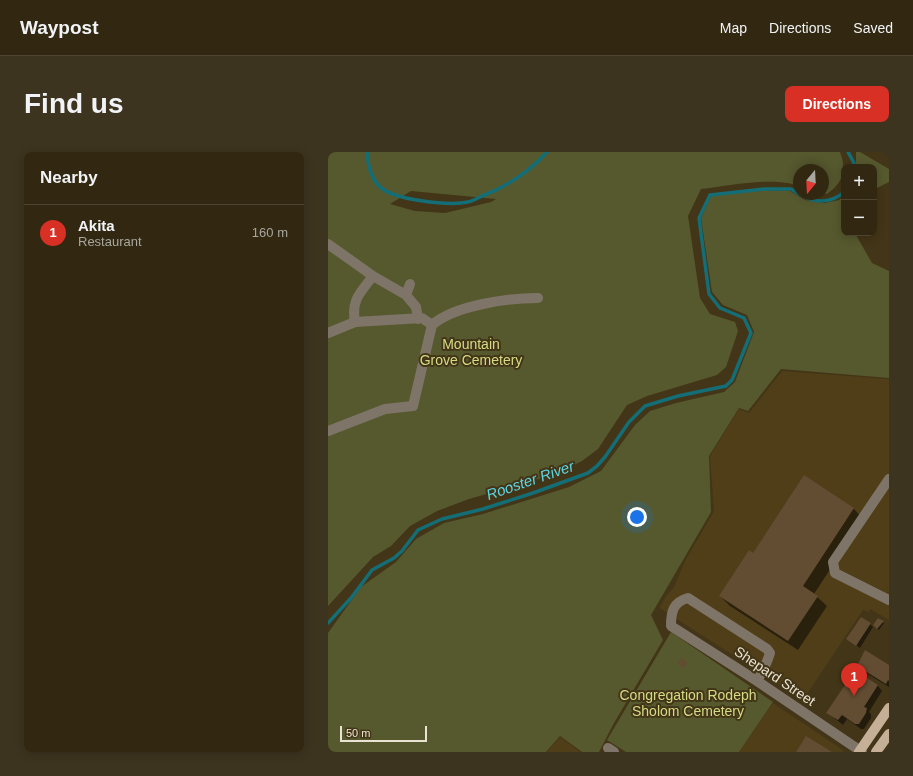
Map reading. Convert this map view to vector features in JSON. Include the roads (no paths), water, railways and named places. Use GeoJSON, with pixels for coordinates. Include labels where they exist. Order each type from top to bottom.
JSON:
{"type":"FeatureCollection","features":[{"type":"Feature","properties":{"kind":"main road"},"geometry":{"type":"LineString","coordinates":[[861,752],[889,708]]}},
{"type":"Feature","properties":{"kind":"main road"},"geometry":{"type":"LineString","coordinates":[[876,752],[889,734]]}},
{"type":"Feature","properties":{"kind":"street"},"geometry":{"type":"LineString","coordinates":[[328,244],[373,276],[406,295],[416,307],[418,319]]}},
{"type":"Feature","properties":{"kind":"street"},"geometry":{"type":"LineString","coordinates":[[355,322],[353,311],[357,297],[373,276]]}},
{"type":"Feature","properties":{"kind":"street"},"geometry":{"type":"LineString","coordinates":[[406,295],[410,284]]}},
{"type":"Feature","properties":{"kind":"street"},"geometry":{"type":"LineString","coordinates":[[328,432],[385,409],[413,406],[432,325],[438,320],[454,313],[483,304],[503,300],[538,298]]}},
{"type":"Feature","properties":{"kind":"street"},"geometry":{"type":"LineString","coordinates":[[328,333],[355,322],[422,318],[432,325]]}},
{"type":"Feature","properties":{"kind":"street"},"geometry":{"type":"LineString","coordinates":[[889,479],[834,562],[835,573],[889,600]]}},
{"type":"Feature","properties":{"kind":"street","name":"Shepard Street"},"geometry":{"type":"LineString","coordinates":[[757,681],[765,667],[770,653],[767,649],[688,598],[677,602],[673,610],[671,626],[757,681],[861,752]]}},
{"type":"Feature","properties":{"kind":"waterway","name":"Rooster River"},"geometry":{"type":"LineString","coordinates":[[367,152],[372,174],[379,186],[386,191],[421,201],[448,203],[470,202],[501,188],[518,178],[547,152]]}},
{"type":"Feature","properties":{"kind":"waterway","name":"Rooster River"},"geometry":{"type":"LineString","coordinates":[[848,152],[854,164]]}},
{"type":"Feature","properties":{"kind":"waterway","name":"Rooster River"},"geometry":{"type":"LineString","coordinates":[[328,623],[351,598],[372,570],[394,558],[402,551],[418,530],[442,519],[483,509],[588,473],[605,457],[629,422],[645,406],[678,396],[726,386],[732,380],[751,333],[744,318],[720,308],[709,294],[699,218],[710,195],[765,189],[793,190]]}},
{"type":"Feature","properties":{"kind":"waterway","name":"Rooster River"},"geometry":{"type":"LineString","coordinates":[[829,200],[834,199],[841,194]]}},
{"type":"Feature","properties":{"kind":"waterway","name":"Rooster River"},"geometry":{"type":"LineString","coordinates":[[816,200],[828,200]]}},
{"type":"Feature","properties":{"kind":"place","name":"Akita"},"geometry":{"type":"Point","coordinates":[854,696]}},
{"type":"Feature","properties":{"kind":"park label","name":"Mountain Grove Cemetery"},"geometry":{"type":"Point","coordinates":[471,352]}},
{"type":"Feature","properties":{"kind":"park label","name":"Congregation Rodeph Sholom Cemetery"},"geometry":{"type":"Point","coordinates":[688,704]}}]}
